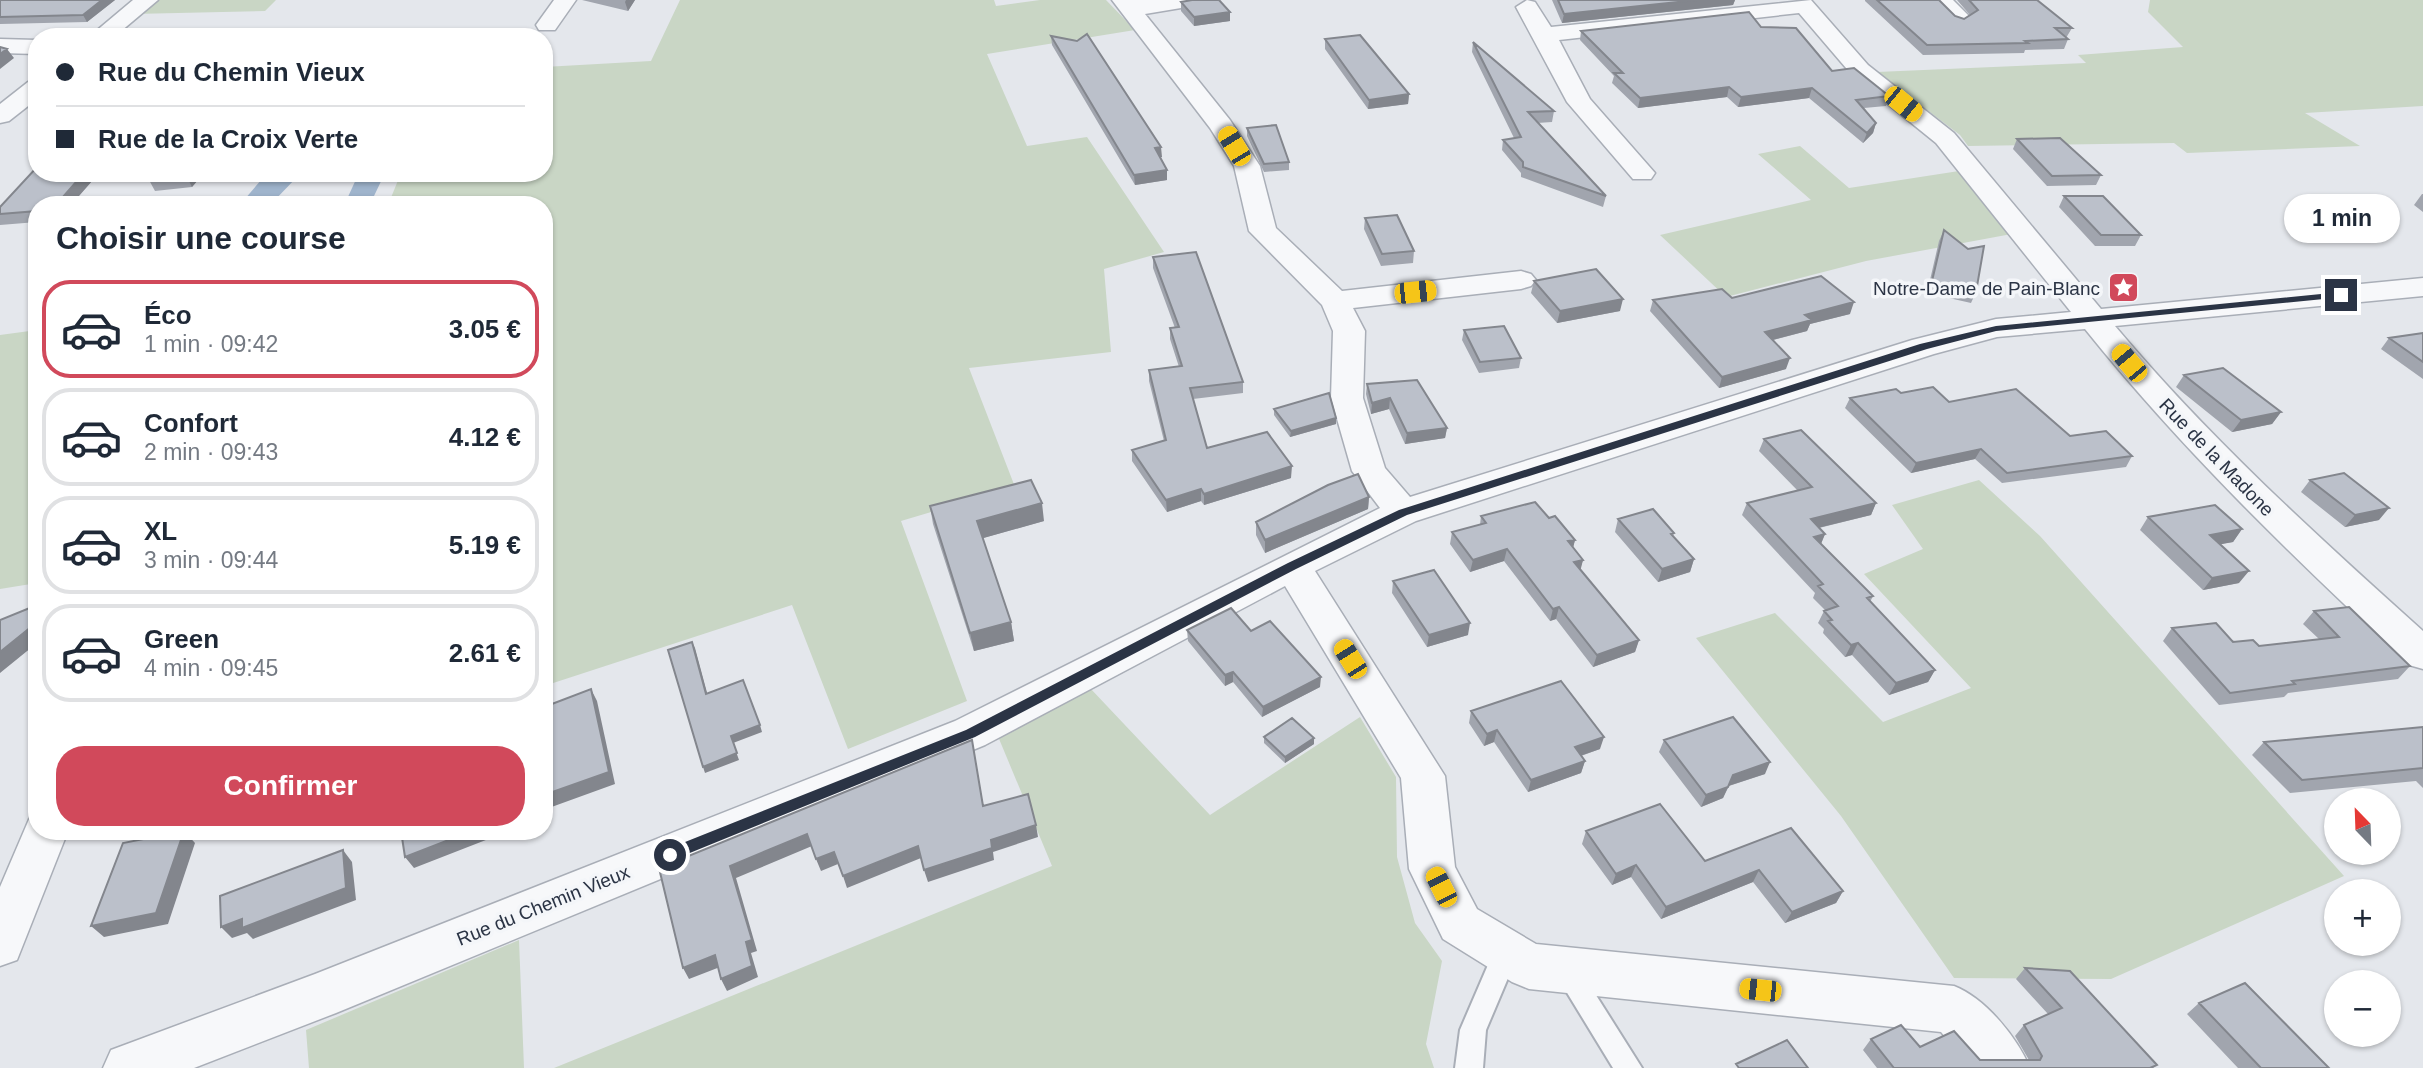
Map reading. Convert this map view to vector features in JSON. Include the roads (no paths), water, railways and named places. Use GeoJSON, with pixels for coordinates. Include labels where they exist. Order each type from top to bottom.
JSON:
{"type":"FeatureCollection","features":[{"type":"Feature","properties":{"kind":"street"},"geometry":{"type":"LineString","coordinates":[[111,28],[146,0]]}},
{"type":"Feature","properties":{"kind":"street"},"geometry":{"type":"LineString","coordinates":[[547,25],[565,0]]}},
{"type":"Feature","properties":{"kind":"street"},"geometry":{"type":"LineString","coordinates":[[1127,5],[1193,0]]}},
{"type":"Feature","properties":{"kind":"street"},"geometry":{"type":"LineString","coordinates":[[1940,0],[1961,19]]}},
{"type":"Feature","properties":{"kind":"street"},"geometry":{"type":"LineString","coordinates":[[1545,36],[1801,3]]}},
{"type":"Feature","properties":{"kind":"street","name":"Rue de la Madone"},"geometry":{"type":"LineString","coordinates":[[1801,3],[1860,70],[1945,138],[2091,317],[2197,439],[2291,534],[2423,654]]}},
{"type":"Feature","properties":{"kind":"street"},"geometry":{"type":"LineString","coordinates":[[1127,5],[1221,125],[1247,166],[1263,231],[1335,301],[1349,331],[1347,398],[1369,471],[1403,512]]}},
{"type":"Feature","properties":{"kind":"street"},"geometry":{"type":"LineString","coordinates":[[1527,7],[1580,102],[1642,173]]}},
{"type":"Feature","properties":{"kind":"street"},"geometry":{"type":"LineString","coordinates":[[0,46],[28,47]]}},
{"type":"Feature","properties":{"kind":"street"},"geometry":{"type":"LineString","coordinates":[[0,116],[28,94]]}},
{"type":"Feature","properties":{"kind":"street"},"geometry":{"type":"LineString","coordinates":[[0,124],[28,123]]}},
{"type":"Feature","properties":{"kind":"street"},"geometry":{"type":"LineString","coordinates":[[1335,301],[1521,280]]}},
{"type":"Feature","properties":{"kind":"street","name":"Rue du Chemin Vieux"},"geometry":{"type":"LineString","coordinates":[[129,1068],[344,985],[970,733],[1292,566],[1403,512],[1923,346],[1996,328],[2423,287]]}},
{"type":"Feature","properties":{"kind":"street"},"geometry":{"type":"LineString","coordinates":[[1292,566],[1423,776],[1432,869],[1460,924],[1529,966],[1954,1010],[2004,1068]]}},
{"type":"Feature","properties":{"kind":"street"},"geometry":{"type":"LineString","coordinates":[[0,944],[42,840]]}},
{"type":"Feature","properties":{"kind":"lane"},"geometry":{"type":"LineString","coordinates":[[1469,1068],[1473,1030],[1506,952]]}},
{"type":"Feature","properties":{"kind":"lane"},"geometry":{"type":"LineString","coordinates":[[1566,970],[1628,1068]]}},
{"type":"Feature","properties":{"kind":"water"},"geometry":{"type":"Polygon","coordinates":[[[259,182],[292,182],[279,196],[247,196],[259,182]]]}},
{"type":"Feature","properties":{"kind":"water"},"geometry":{"type":"Polygon","coordinates":[[[355,182],[381,182],[374,196],[348,196],[355,182]]]}},
{"type":"Feature","properties":{"kind":"place","name":"Notre-Dame de Pain-Blanc"},"geometry":{"type":"Point","coordinates":[2123,288]}}]}
